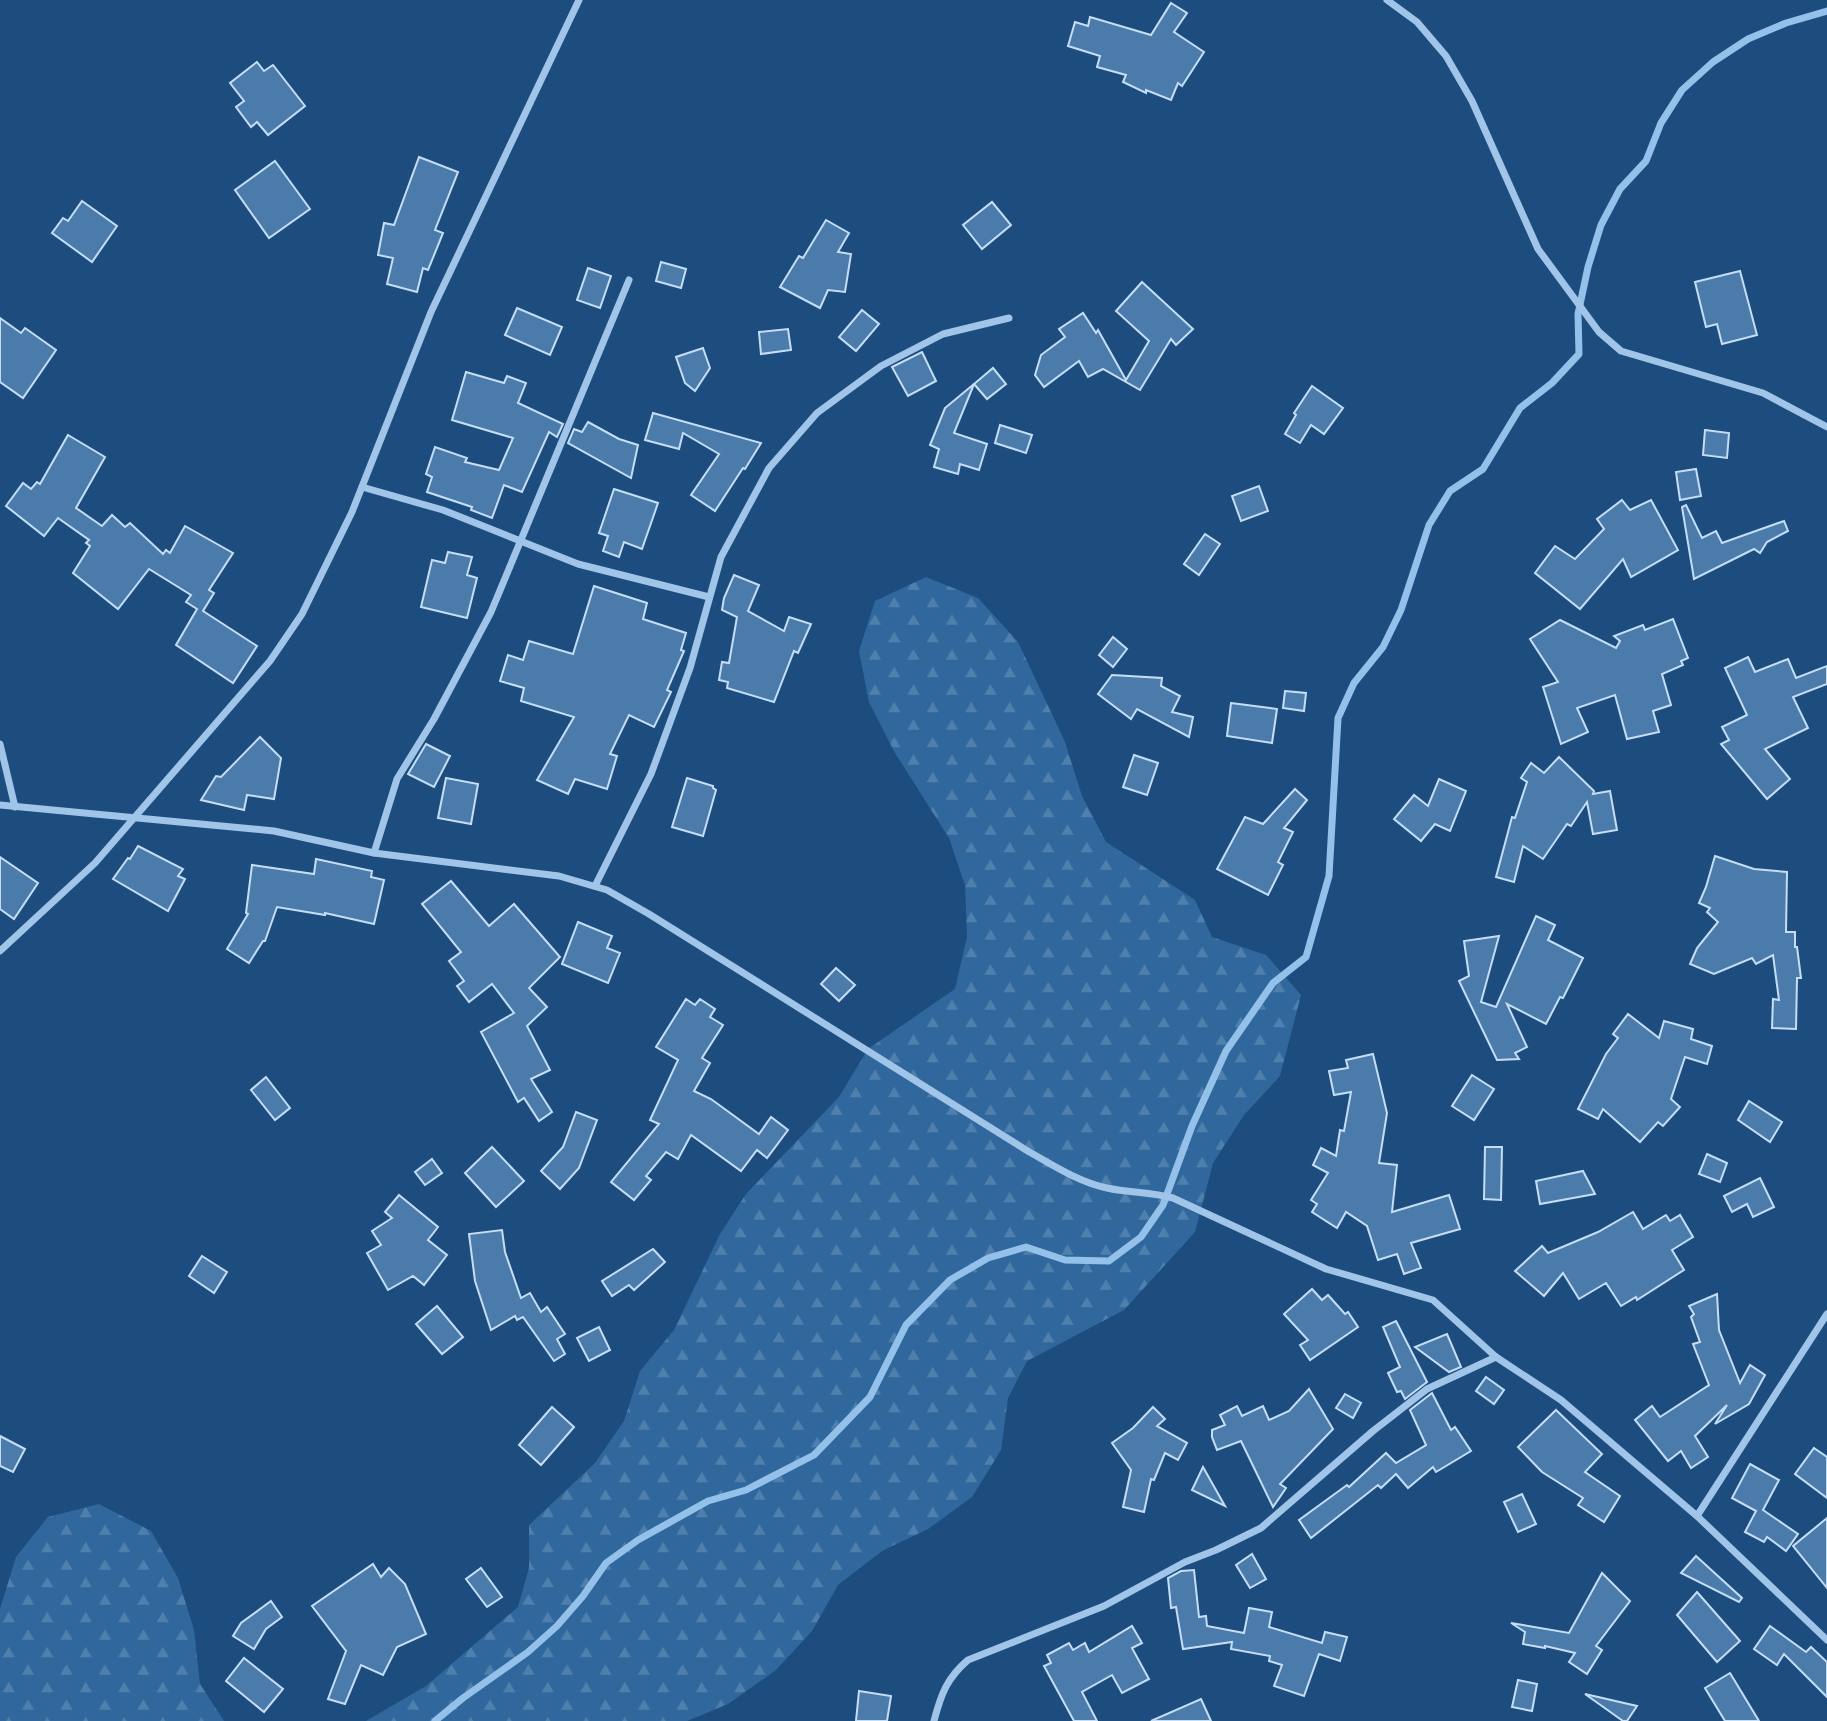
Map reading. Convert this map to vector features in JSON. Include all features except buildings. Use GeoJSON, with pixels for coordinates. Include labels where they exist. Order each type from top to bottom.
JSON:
{"type":"FeatureCollection","features":[{"type":"Feature","properties":{"kind":"street"},"geometry":{"type":"LineString","coordinates":[[0,951],[95,863],[270,661],[302,614],[352,512],[431,312],[579,0]]}},
{"type":"Feature","properties":{"kind":"street"},"geometry":{"type":"LineString","coordinates":[[1387,0],[1417,22],[1446,56],[1472,101],[1538,249],[1599,332],[1621,351],[1763,393],[1827,427]]}},
{"type":"Feature","properties":{"kind":"street"},"geometry":{"type":"LineString","coordinates":[[374,853],[397,779],[434,719],[491,612],[629,280]]}},
{"type":"Feature","properties":{"kind":"street"},"geometry":{"type":"LineString","coordinates":[[594,886],[651,774],[690,668],[721,557],[769,468],[817,413],[881,366],[943,334],[1009,318]]}},
{"type":"Feature","properties":{"kind":"street"},"geometry":{"type":"LineString","coordinates":[[362,486],[443,510],[578,564],[709,597]]}},
{"type":"Feature","properties":{"kind":"street"},"geometry":{"type":"LineString","coordinates":[[0,744],[15,807]]}},
{"type":"Feature","properties":{"kind":"street"},"geometry":{"type":"LineString","coordinates":[[0,805],[274,831],[374,853],[559,876],[607,890],[1026,1150],[1070,1174],[1106,1188],[1152,1192],[1173,1198],[1326,1269],[1433,1300],[1496,1357],[1561,1400],[1697,1516],[1827,1640]]}},
{"type":"Feature","properties":{"kind":"street"},"geometry":{"type":"LineString","coordinates":[[1697,1516],[1827,1314]]}},
{"type":"Feature","properties":{"kind":"street"},"geometry":{"type":"LineString","coordinates":[[934,1721],[940,1698],[952,1674],[968,1660],[1104,1606],[1185,1562],[1261,1528],[1373,1431],[1427,1389],[1496,1357]]}},
{"type":"Feature","properties":{"kind":"green space"},"geometry":{"type":"Polygon","coordinates":[[[926,577],[978,598],[1018,642],[1065,742],[1082,796],[1106,842],[1195,900],[1212,937],[1266,955],[1301,995],[1280,1076],[1244,1115],[1213,1163],[1195,1232],[1124,1310],[1027,1361],[1008,1398],[1001,1450],[972,1497],[928,1529],[882,1551],[838,1585],[812,1631],[776,1670],[728,1704],[687,1721],[366,1721],[426,1686],[518,1607],[529,1568],[529,1525],[595,1463],[624,1421],[640,1371],[674,1330],[720,1234],[746,1194],[839,1097],[868,1049],[955,989],[967,937],[965,885],[949,838],[895,753],[869,702],[859,651],[875,601],[926,577]]]}},
{"type":"Feature","properties":{"kind":"green space"},"geometry":{"type":"Polygon","coordinates":[[[99,1504],[151,1531],[178,1578],[194,1630],[200,1684],[224,1721],[0,1721],[0,1609],[16,1557],[48,1517],[99,1504]]]}},
{"type":"Feature","properties":{"kind":"waterway"},"geometry":{"type":"LineString","coordinates":[[435,1721],[528,1652],[557,1626],[583,1596],[606,1563],[638,1540],[708,1501],[746,1490],[814,1455],[870,1397],[906,1325],[950,1280],[988,1258],[1026,1247],[1065,1260],[1109,1261],[1141,1237],[1163,1205],[1192,1126],[1226,1051],[1273,983],[1306,957],[1329,876],[1338,718],[1354,683],[1383,647],[1401,610],[1429,525],[1450,491],[1483,469],[1520,408],[1552,383],[1579,354],[1578,314],[1601,225],[1620,189],[1646,161],[1661,123],[1682,90],[1713,62],[1748,39],[1786,23],[1827,11]]}}]}
